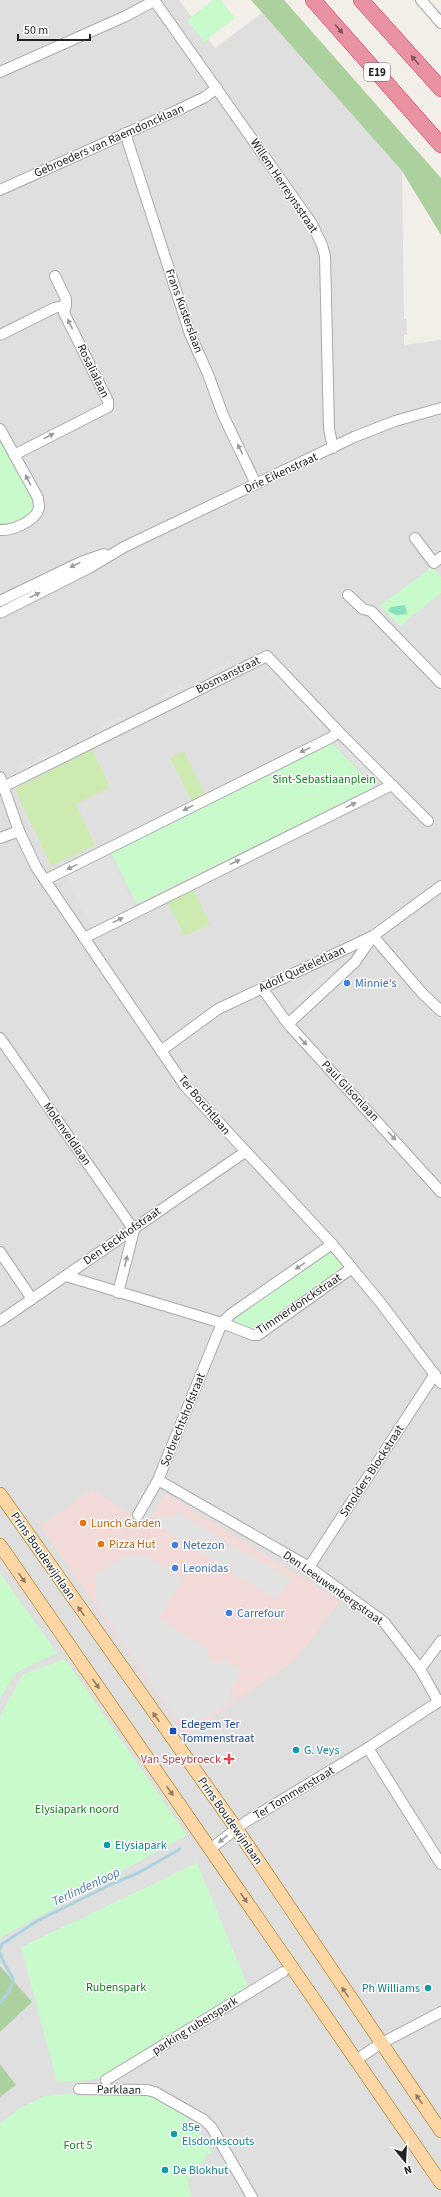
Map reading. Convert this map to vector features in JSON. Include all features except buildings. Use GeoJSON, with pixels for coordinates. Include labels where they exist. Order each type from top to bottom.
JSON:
{"type":"FeatureCollection","features":[{"type":"Feature","properties":{"kind":"highway","name":"E19"},"geometry":{"type":"LineString","coordinates":[[313,0],[441,145]]}},
{"type":"Feature","properties":{"kind":"highway"},"geometry":{"type":"LineString","coordinates":[[361,0],[441,89]]}},
{"type":"Feature","properties":{"kind":"highway"},"geometry":{"type":"LineString","coordinates":[[422,124],[441,153]]}},
{"type":"Feature","properties":{"kind":"main road","name":"Prins Boudewijnlaan"},"geometry":{"type":"LineString","coordinates":[[0,1494],[236,1828],[380,2044],[441,2131]]}},
{"type":"Feature","properties":{"kind":"main road"},"geometry":{"type":"LineString","coordinates":[[0,1546],[441,2183]]}},
{"type":"Feature","properties":{"kind":"street"},"geometry":{"type":"LineString","coordinates":[[0,72],[126,16],[154,0]]}},
{"type":"Feature","properties":{"kind":"street","name":"Willem Herreynsstraat"},"geometry":{"type":"LineString","coordinates":[[154,0],[312,224],[322,245],[325,256],[329,429],[334,448]]}},
{"type":"Feature","properties":{"kind":"street"},"geometry":{"type":"LineString","coordinates":[[421,0],[441,23]]}},
{"type":"Feature","properties":{"kind":"street","name":"Gebroeders van Raemdoncklaan"},"geometry":{"type":"LineString","coordinates":[[0,190],[205,97],[217,88]]}},
{"type":"Feature","properties":{"kind":"street","name":"Frans Kusterslaan"},"geometry":{"type":"LineString","coordinates":[[125,133],[190,334],[208,374],[223,415],[256,484]]}},
{"type":"Feature","properties":{"kind":"street","name":"Rosalialaan"},"geometry":{"type":"LineString","coordinates":[[14,454],[108,407],[108,401],[64,313],[66,299],[55,276]]}},
{"type":"Feature","properties":{"kind":"street"},"geometry":{"type":"LineString","coordinates":[[0,335],[54,308],[66,305]]}},
{"type":"Feature","properties":{"kind":"street","name":"Drie Eikenstraat"},"geometry":{"type":"LineString","coordinates":[[0,613],[89,568],[124,547],[334,448],[354,437],[395,421],[441,408]]}},
{"type":"Feature","properties":{"kind":"street"},"geometry":{"type":"LineString","coordinates":[[0,429],[38,498],[39,508],[33,518],[5,531],[0,530]]}},
{"type":"Feature","properties":{"kind":"street"},"geometry":{"type":"LineString","coordinates":[[416,538],[434,563],[441,557]]}},
{"type":"Feature","properties":{"kind":"street","name":"Drie Eikenstraat"},"geometry":{"type":"LineString","coordinates":[[0,601],[81,562],[124,547]]}},
{"type":"Feature","properties":{"kind":"street"},"geometry":{"type":"LineString","coordinates":[[348,595],[363,609],[371,612],[441,683]]}},
{"type":"Feature","properties":{"kind":"street","name":"Bosmanstraat"},"geometry":{"type":"LineString","coordinates":[[3,787],[267,656],[339,732],[428,821]]}},
{"type":"Feature","properties":{"kind":"street"},"geometry":{"type":"LineString","coordinates":[[45,880],[330,738],[339,732]]}},
{"type":"Feature","properties":{"kind":"street","name":"Ter Borchtlaan"},"geometry":{"type":"LineString","coordinates":[[0,777],[19,831],[32,860],[185,1086],[332,1244],[441,1383]]}},
{"type":"Feature","properties":{"kind":"street"},"geometry":{"type":"LineString","coordinates":[[84,938],[392,785]]}},
{"type":"Feature","properties":{"kind":"street"},"geometry":{"type":"LineString","coordinates":[[0,838],[19,831]]}},
{"type":"Feature","properties":{"kind":"street","name":"Adolf Queteletlaan"},"geometry":{"type":"LineString","coordinates":[[162,1050],[218,1009],[373,936],[441,886]]}},
{"type":"Feature","properties":{"kind":"street"},"geometry":{"type":"LineString","coordinates":[[288,1024],[355,962],[373,936],[422,993],[441,1011]]}},
{"type":"Feature","properties":{"kind":"street","name":"Paul Gilsonlaan"},"geometry":{"type":"LineString","coordinates":[[262,988],[288,1024],[441,1192]]}},
{"type":"Feature","properties":{"kind":"street","name":"Molenveldlaan"},"geometry":{"type":"LineString","coordinates":[[0,1038],[134,1230]]}},
{"type":"Feature","properties":{"kind":"street","name":"Den Eeckhofstraat"},"geometry":{"type":"LineString","coordinates":[[0,1321],[245,1152]]}},
{"type":"Feature","properties":{"kind":"street"},"geometry":{"type":"LineString","coordinates":[[118,1293],[134,1230]]}},
{"type":"Feature","properties":{"kind":"street"},"geometry":{"type":"LineString","coordinates":[[222,1323],[231,1314],[332,1244]]}},
{"type":"Feature","properties":{"kind":"street"},"geometry":{"type":"LineString","coordinates":[[0,1252],[32,1299]]}},
{"type":"Feature","properties":{"kind":"street","name":"Timmerdonckstraat"},"geometry":{"type":"LineString","coordinates":[[66,1276],[118,1293],[222,1323],[253,1335],[258,1335],[352,1268]]}},
{"type":"Feature","properties":{"kind":"street","name":"Sorbrechtshofstraat"},"geometry":{"type":"LineString","coordinates":[[138,1515],[158,1480],[222,1323]]}},
{"type":"Feature","properties":{"kind":"street","name":"Smolders Blockstraat"},"geometry":{"type":"LineString","coordinates":[[309,1568],[435,1374]]}},
{"type":"Feature","properties":{"kind":"street","name":"Den Leeuwenbergstraat"},"geometry":{"type":"LineString","coordinates":[[158,1480],[309,1568],[384,1622],[420,1669],[440,1701]]}},
{"type":"Feature","properties":{"kind":"street"},"geometry":{"type":"LineString","coordinates":[[420,1669],[441,1641]]}},
{"type":"Feature","properties":{"kind":"street","name":"Ter Tommenstraat"},"geometry":{"type":"LineString","coordinates":[[210,1849],[236,1828],[368,1748],[440,1701]]}},
{"type":"Feature","properties":{"kind":"street"},"geometry":{"type":"LineString","coordinates":[[368,1748],[441,1864]]}},
{"type":"Feature","properties":{"kind":"street","name":"parking rubenspark"},"geometry":{"type":"LineString","coordinates":[[106,2080],[283,1972]]}},
{"type":"Feature","properties":{"kind":"street"},"geometry":{"type":"LineString","coordinates":[[356,2060],[380,2044],[441,2012]]}},
{"type":"Feature","properties":{"kind":"street","name":"Parklaan"},"geometry":{"type":"LineString","coordinates":[[79,2088],[147,2090],[155,2092],[197,2114],[212,2128],[252,2197]]}},
{"type":"Feature","properties":{"kind":"shaded area"},"geometry":{"type":"Polygon","coordinates":[[[0,0],[179,0],[215,48],[263,12],[402,171],[404,319],[406,319],[407,335],[404,335],[404,345],[441,340],[441,2197],[0,2197],[0,0]]]}},
{"type":"Feature","properties":{"kind":"shaded area"},"geometry":{"type":"Polygon","coordinates":[[[229,662],[232,669],[209,679],[206,673],[229,662]]]}},
{"type":"Feature","properties":{"kind":"shaded area"},"geometry":{"type":"Polygon","coordinates":[[[274,669],[325,722],[320,727],[268,674],[274,669]]]}},
{"type":"Feature","properties":{"kind":"shaded area"},"geometry":{"type":"Polygon","coordinates":[[[182,685],[185,692],[163,703],[160,696],[182,685]]]}},
{"type":"Feature","properties":{"kind":"shaded area"},"geometry":{"type":"Polygon","coordinates":[[[124,714],[127,721],[104,732],[101,725],[124,714]]]}},
{"type":"Feature","properties":{"kind":"shaded area"},"geometry":{"type":"Polygon","coordinates":[[[345,743],[374,773],[369,778],[340,747],[345,743]]]}},
{"type":"Feature","properties":{"kind":"shaded area"},"geometry":{"type":"Polygon","coordinates":[[[63,744],[66,751],[23,772],[19,766],[63,744]]]}},
{"type":"Feature","properties":{"kind":"shaded area"},"geometry":{"type":"Polygon","coordinates":[[[107,854],[134,908],[92,929],[65,874],[107,854]]]}},
{"type":"Feature","properties":{"kind":"shaded area"},"geometry":{"type":"Polygon","coordinates":[[[337,962],[342,969],[298,1008],[292,1002],[337,962]]]}},
{"type":"Feature","properties":{"kind":"shaded area"},"geometry":{"type":"Polygon","coordinates":[[[92,1490],[147,1524],[165,1493],[340,1601],[296,1659],[186,1736],[40,1526],[92,1490]]]}},
{"type":"Feature","properties":{"kind":"shaded area"},"geometry":{"type":"Polygon","coordinates":[[[177,1512],[292,1580],[275,1599],[151,1522],[155,1517],[173,1518],[177,1512]]]}},
{"type":"Feature","properties":{"kind":"shaded area"},"geometry":{"type":"Polygon","coordinates":[[[124,1556],[147,1556],[183,1579],[159,1619],[209,1650],[206,1656],[218,1664],[223,1659],[243,1671],[229,1693],[233,1699],[193,1727],[184,1716],[177,1720],[96,1602],[95,1575],[124,1556]]]}},
{"type":"Feature","properties":{"kind":"green space"},"geometry":{"type":"Polygon","coordinates":[[[213,0],[221,0],[235,18],[204,42],[187,20],[213,0]]]}},
{"type":"Feature","properties":{"kind":"green space"},"geometry":{"type":"Polygon","coordinates":[[[251,0],[284,0],[441,178],[441,235],[402,171],[251,0]]]}},
{"type":"Feature","properties":{"kind":"green space"},"geometry":{"type":"Polygon","coordinates":[[[0,435],[34,497],[35,505],[33,510],[25,517],[5,523],[0,523],[0,435]]]}},
{"type":"Feature","properties":{"kind":"green space"},"geometry":{"type":"Polygon","coordinates":[[[433,566],[441,577],[441,593],[400,626],[380,606],[433,566]]]}},
{"type":"Feature","properties":{"kind":"green space"},"geometry":{"type":"Polygon","coordinates":[[[405,605],[407,614],[396,615],[388,611],[391,607],[405,605]]]}},
{"type":"Feature","properties":{"kind":"green space","name":"Sint-Sebastiaanplein"},"geometry":{"type":"Polygon","coordinates":[[[332,743],[374,787],[137,904],[111,853],[332,743]]]}},
{"type":"Feature","properties":{"kind":"green space"},"geometry":{"type":"Polygon","coordinates":[[[92,749],[110,787],[76,804],[95,845],[51,866],[15,789],[92,749]]]}},
{"type":"Feature","properties":{"kind":"green space"},"geometry":{"type":"Polygon","coordinates":[[[184,751],[205,795],[192,801],[170,758],[184,751]]]}},
{"type":"Feature","properties":{"kind":"green space"},"geometry":{"type":"Polygon","coordinates":[[[192,887],[210,924],[185,936],[166,901],[192,887]]]}},
{"type":"Feature","properties":{"kind":"green space"},"geometry":{"type":"Polygon","coordinates":[[[327,1252],[336,1257],[340,1263],[341,1266],[336,1274],[255,1331],[236,1324],[235,1316],[327,1252]]]}},
{"type":"Feature","properties":{"kind":"green space"},"geometry":{"type":"Polygon","coordinates":[[[0,1573],[57,1653],[17,1672],[0,1698],[0,1573]]]}},
{"type":"Feature","properties":{"kind":"green space","name":"Elysiapark noord"},"geometry":{"type":"Polygon","coordinates":[[[65,1659],[187,1835],[0,1938],[0,1716],[23,1674],[65,1659]]]}},
{"type":"Feature","properties":{"kind":"green space","name":"Rubenspark"},"geometry":{"type":"Polygon","coordinates":[[[197,1863],[251,1993],[176,2043],[136,2064],[94,2079],[57,2082],[21,1947],[197,1863]]]}},
{"type":"Feature","properties":{"kind":"green space"},"geometry":{"type":"Polygon","coordinates":[[[0,1966],[32,2002],[0,2032],[0,1966]]]}},
{"type":"Feature","properties":{"kind":"green space"},"geometry":{"type":"Polygon","coordinates":[[[0,2064],[16,2085],[0,2097],[0,2064]]]}},
{"type":"Feature","properties":{"kind":"green space","name":"Fort 5"},"geometry":{"type":"Polygon","coordinates":[[[85,2092],[130,2094],[152,2097],[163,2100],[184,2114],[195,2126],[212,2152],[205,2155],[206,2159],[188,2181],[191,2197],[0,2197],[0,2124],[20,2108],[45,2096],[85,2092]]]}},
{"type":"Feature","properties":{"kind":"waterway","name":"Terlindenloop"},"geometry":{"type":"LineString","coordinates":[[0,1949],[2,1944],[37,1921],[112,1884],[138,1873],[180,1849]]}},
{"type":"Feature","properties":{"kind":"waterway"},"geometry":{"type":"LineString","coordinates":[[0,1953],[13,1982],[7,1994],[0,2003]]}},
{"type":"Feature","properties":{"kind":"place","name":"Minnie's"},"geometry":{"type":"Point","coordinates":[347,983]}},
{"type":"Feature","properties":{"kind":"place","name":"Lunch Garden"},"geometry":{"type":"Point","coordinates":[83,1523]}},
{"type":"Feature","properties":{"kind":"place","name":"Pizza Hut"},"geometry":{"type":"Point","coordinates":[101,1544]}},
{"type":"Feature","properties":{"kind":"place","name":"Netezon"},"geometry":{"type":"Point","coordinates":[175,1545]}},
{"type":"Feature","properties":{"kind":"place","name":"Leonidas"},"geometry":{"type":"Point","coordinates":[175,1568]}},
{"type":"Feature","properties":{"kind":"place","name":"Carrefour"},"geometry":{"type":"Point","coordinates":[229,1613]}},
{"type":"Feature","properties":{"kind":"place","name":"Edegem Ter Tommenstraat"},"geometry":{"type":"Point","coordinates":[173,1731]}},
{"type":"Feature","properties":{"kind":"place","name":"G. Veys"},"geometry":{"type":"Point","coordinates":[296,1750]}},
{"type":"Feature","properties":{"kind":"place","name":"Van Speybroeck"},"geometry":{"type":"Point","coordinates":[229,1759]}},
{"type":"Feature","properties":{"kind":"place","name":"Elysiapark"},"geometry":{"type":"Point","coordinates":[107,1845]}},
{"type":"Feature","properties":{"kind":"place","name":"Ph Williams"},"geometry":{"type":"Point","coordinates":[428,1988]}},
{"type":"Feature","properties":{"kind":"place","name":"85e Elsdonkscouts"},"geometry":{"type":"Point","coordinates":[174,2134]}},
{"type":"Feature","properties":{"kind":"place","name":"De Blokhut"},"geometry":{"type":"Point","coordinates":[165,2170]}}]}
